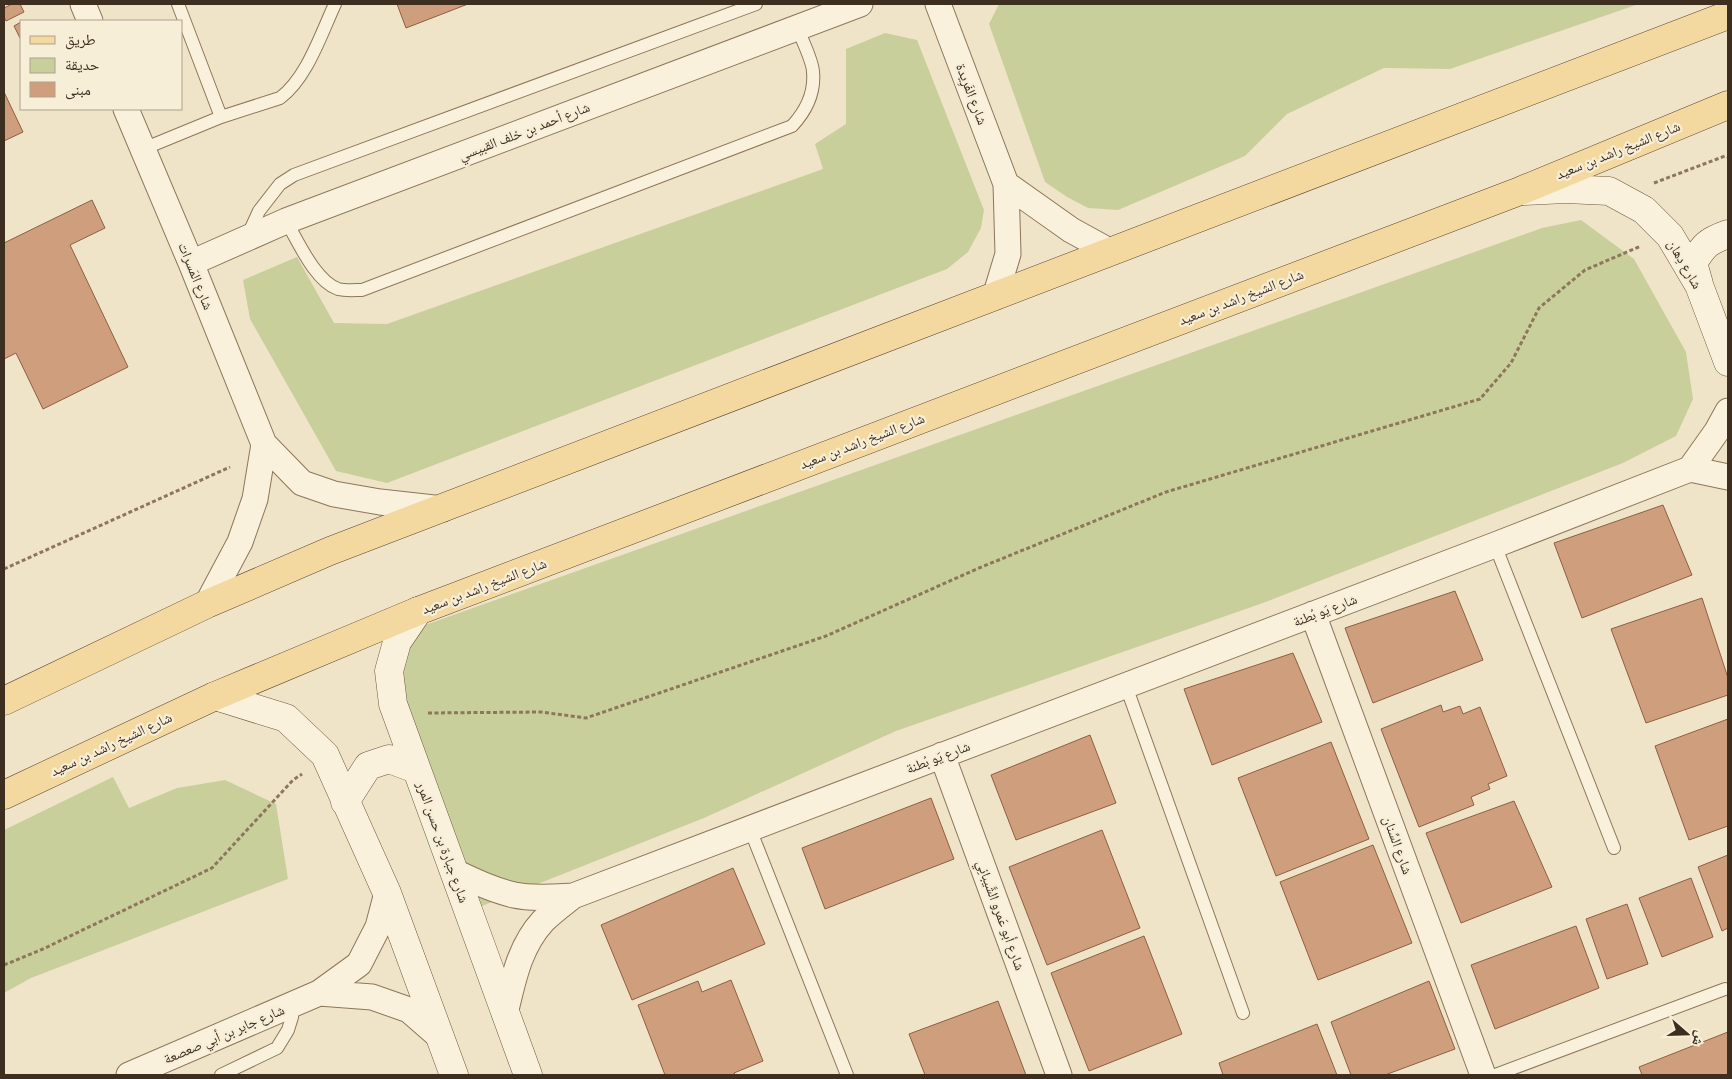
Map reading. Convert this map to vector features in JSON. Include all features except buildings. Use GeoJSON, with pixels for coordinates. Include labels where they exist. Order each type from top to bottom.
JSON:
{"type":"FeatureCollection","features":[{"type":"Feature","properties":{"kind":"main road"},"geometry":{"type":"LineString","coordinates":[[4,701],[207,604],[330,551],[1728,15]]}},
{"type":"Feature","properties":{"kind":"main road","name":"شارع الشيخ راشد بن سعيد"},"geometry":{"type":"LineString","coordinates":[[4,794],[215,696],[418,611],[1520,191],[1728,105]]}},
{"type":"Feature","properties":{"kind":"street"},"geometry":{"type":"LineString","coordinates":[[83,4],[90,20]]}},
{"type":"Feature","properties":{"kind":"street","name":"شارع أحمد بن خلف القبيسي"},"geometry":{"type":"LineString","coordinates":[[191,263],[286,221],[797,27],[828,9],[860,4]]}},
{"type":"Feature","properties":{"kind":"street","name":"شارع الفَرِيدة"},"geometry":{"type":"LineString","coordinates":[[938,4],[1006,184],[1008,254],[996,297]]}},
{"type":"Feature","properties":{"kind":"street","name":"شارع المَسرات"},"geometry":{"type":"LineString","coordinates":[[126,110],[264,444],[302,483],[334,494],[380,502],[443,509]]}},
{"type":"Feature","properties":{"kind":"street"},"geometry":{"type":"LineString","coordinates":[[1006,184],[1071,230],[1111,252]]}},
{"type":"Feature","properties":{"kind":"street","name":"شارع دِهان"},"geometry":{"type":"LineString","coordinates":[[1520,191],[1566,189],[1610,191],[1644,210],[1670,236],[1700,285],[1728,362]]}},
{"type":"Feature","properties":{"kind":"street"},"geometry":{"type":"LineString","coordinates":[[1700,285],[1693,263],[1702,248],[1713,240],[1728,234]]}},
{"type":"Feature","properties":{"kind":"street"},"geometry":{"type":"LineString","coordinates":[[1728,411],[1717,431],[1690,469],[1728,477]]}},
{"type":"Feature","properties":{"kind":"street"},"geometry":{"type":"LineString","coordinates":[[207,604],[243,534],[255,499],[264,444]]}},
{"type":"Feature","properties":{"kind":"street","name":"شارع يَو بُطنة"},"geometry":{"type":"LineString","coordinates":[[454,872],[514,895],[542,898],[573,896],[1690,469]]}},
{"type":"Feature","properties":{"kind":"street","name":"شارع جبارة بن حسن المرر"},"geometry":{"type":"LineString","coordinates":[[418,611],[397,642],[389,671],[393,704],[528,1075]]}},
{"type":"Feature","properties":{"kind":"street","name":"شارع السِّنان"},"geometry":{"type":"LineString","coordinates":[[1314,614],[1483,1075]]}},
{"type":"Feature","properties":{"kind":"street"},"geometry":{"type":"LineString","coordinates":[[215,696],[286,718],[325,755],[387,892],[454,1075]]}},
{"type":"Feature","properties":{"kind":"street","name":"شارع أبو عَمرو الشَّيبانِي"},"geometry":{"type":"LineString","coordinates":[[942,756],[1059,1075]]}},
{"type":"Feature","properties":{"kind":"street"},"geometry":{"type":"LineString","coordinates":[[345,802],[368,766],[389,759],[416,769]]}},
{"type":"Feature","properties":{"kind":"street","name":"شارع جابر بن أبي صعصعة"},"geometry":{"type":"LineString","coordinates":[[129,1075],[319,993],[359,964],[378,927],[387,892]]}},
{"type":"Feature","properties":{"kind":"street","name":"شارع يَو بُطنة"},"geometry":{"type":"LineString","coordinates":[[506,1014],[515,972],[527,943],[544,921],[573,896]]}},
{"type":"Feature","properties":{"kind":"street","name":"شارع جابر بن أبي صعصعة"},"geometry":{"type":"LineString","coordinates":[[319,993],[372,997],[410,1010],[440,1037]]}},
{"type":"Feature","properties":{"kind":"lane"},"geometry":{"type":"LineString","coordinates":[[178,4],[221,117]]}},
{"type":"Feature","properties":{"kind":"lane"},"geometry":{"type":"LineString","coordinates":[[143,149],[221,117],[280,98],[287,93],[302,74],[335,4]]}},
{"type":"Feature","properties":{"kind":"lane"},"geometry":{"type":"LineString","coordinates":[[248,237],[260,211],[271,196],[280,184],[294,175],[756,4]]}},
{"type":"Feature","properties":{"kind":"lane"},"geometry":{"type":"LineString","coordinates":[[286,221],[316,271],[325,280],[338,288],[353,290],[371,286],[792,126],[804,113],[811,94],[813,71],[797,27]]}},
{"type":"Feature","properties":{"kind":"lane"},"geometry":{"type":"LineString","coordinates":[[1495,545],[1614,848]]}},
{"type":"Feature","properties":{"kind":"lane"},"geometry":{"type":"LineString","coordinates":[[1126,686],[1243,1013]]}},
{"type":"Feature","properties":{"kind":"lane"},"geometry":{"type":"LineString","coordinates":[[750,829],[847,1075]]}},
{"type":"Feature","properties":{"kind":"lane"},"geometry":{"type":"LineString","coordinates":[[1495,1075],[1725,988]]}},
{"type":"Feature","properties":{"kind":"lane"},"geometry":{"type":"LineString","coordinates":[[221,1075],[277,1048],[288,1030],[294,1004]]}},
{"type":"Feature","properties":{"kind":"path"},"geometry":{"type":"LineString","coordinates":[[1636,206],[1655,182],[1725,156],[1728,157]]}},
{"type":"Feature","properties":{"kind":"path"},"geometry":{"type":"LineString","coordinates":[[422,713],[541,712],[586,718],[826,636],[979,568],[1166,492],[1480,399],[1511,363],[1539,308],[1586,270],[1670,236]]}},
{"type":"Feature","properties":{"kind":"path"},"geometry":{"type":"LineString","coordinates":[[4,569],[230,467]]}},
{"type":"Feature","properties":{"kind":"path"},"geometry":{"type":"LineString","coordinates":[[4,965],[43,949],[212,868],[293,780],[307,771]]}},
{"type":"Feature","properties":{"kind":"green space"},"geometry":{"type":"Polygon","coordinates":[[[999,4],[1639,4],[1450,69],[1384,68],[1287,114],[1245,156],[1118,210],[1088,208],[1045,182],[989,24],[999,4]]]}},
{"type":"Feature","properties":{"kind":"green space"},"geometry":{"type":"Polygon","coordinates":[[[885,33],[917,40],[984,210],[981,228],[968,252],[947,269],[387,483],[336,471],[250,319],[243,280],[297,257],[334,323],[387,324],[823,169],[815,144],[846,124],[846,49],[885,33]]]}},
{"type":"Feature","properties":{"kind":"green space"},"geometry":{"type":"Polygon","coordinates":[[[1581,220],[1634,259],[1686,352],[1693,399],[1676,436],[1623,463],[1263,603],[896,731],[704,818],[472,910],[398,675],[414,629],[1542,228],[1581,220]]]}},
{"type":"Feature","properties":{"kind":"green space"},"geometry":{"type":"Polygon","coordinates":[[[113,777],[129,808],[177,788],[225,780],[276,804],[288,879],[31,978],[4,993],[4,830],[113,777]]]}}]}
